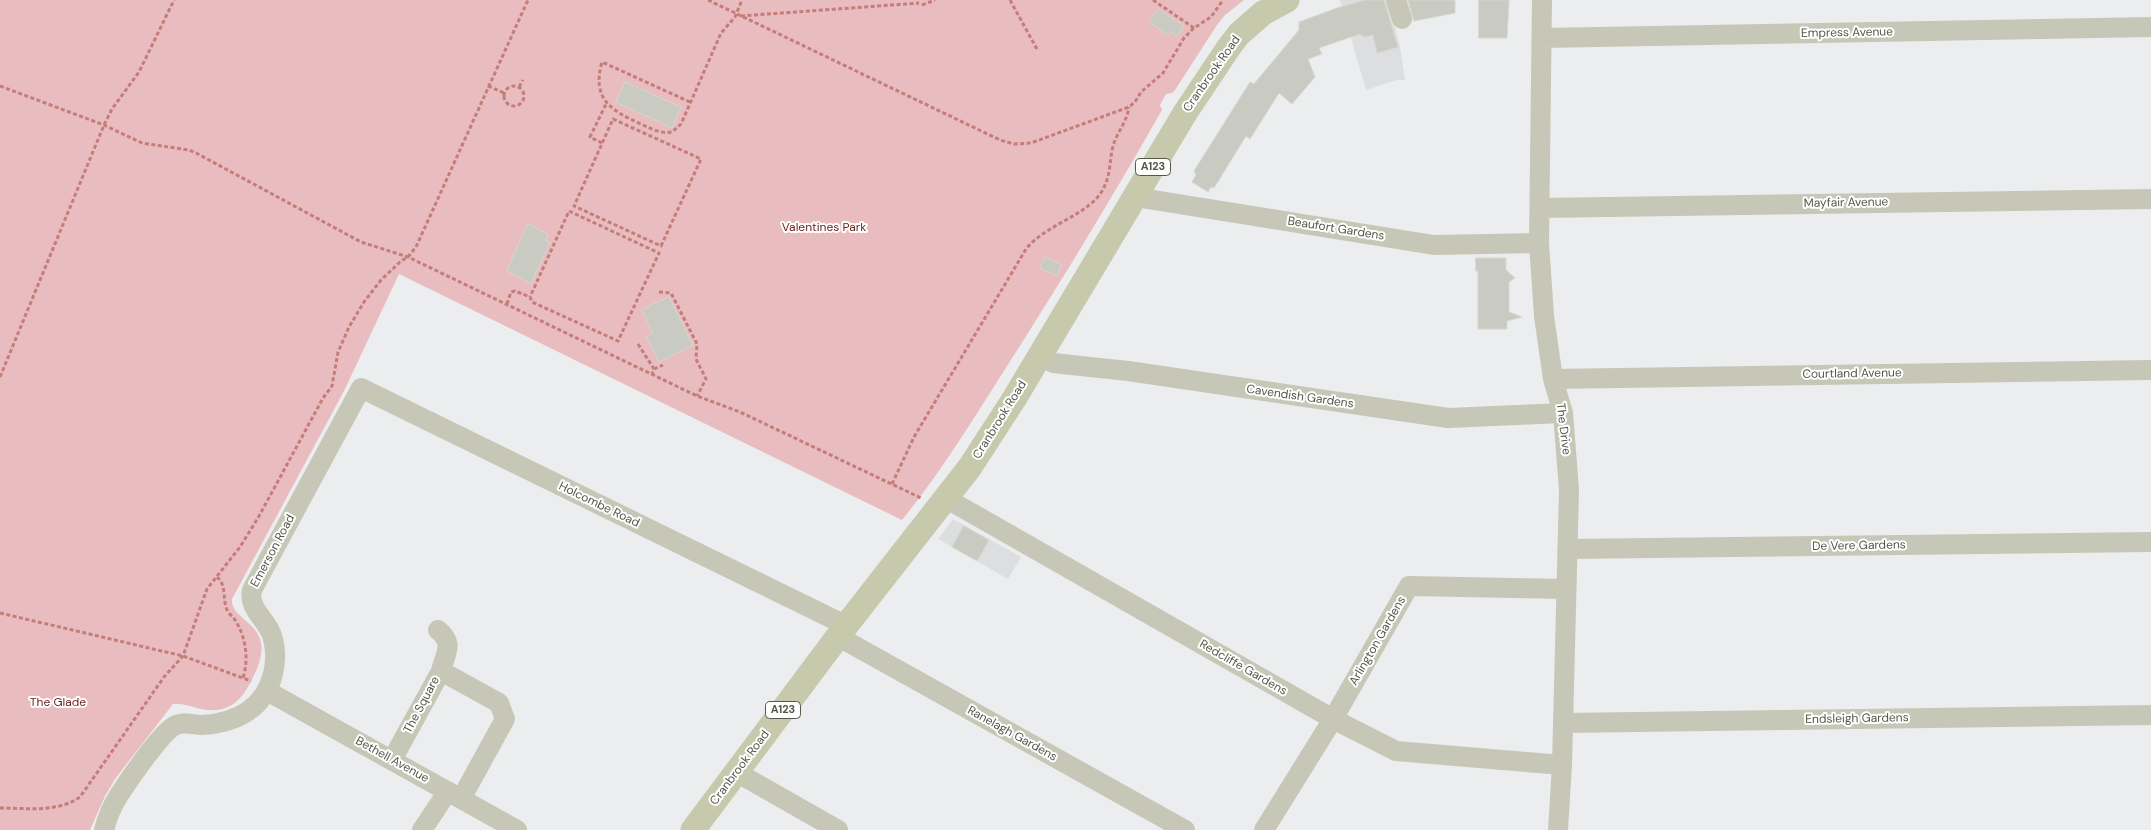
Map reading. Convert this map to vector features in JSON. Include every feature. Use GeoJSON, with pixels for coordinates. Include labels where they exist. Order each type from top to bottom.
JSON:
{"type":"FeatureCollection","features":[{"type":"Feature","properties":{"kind":"main road","name":"Cranbrook Road"},"geometry":{"type":"LineString","coordinates":[[693,830],[842,632],[947,499],[1000,421],[1185,113],[1229,48],[1240,34],[1263,13],[1287,0]]}},
{"type":"Feature","properties":{"kind":"street","name":"The Drive"},"geometry":{"type":"LineString","coordinates":[[1542,0],[1539,242],[1544,316],[1554,379],[1563,414],[1569,490],[1562,765],[1558,830]]}},
{"type":"Feature","properties":{"kind":"street","name":"Empress Avenue"},"geometry":{"type":"LineString","coordinates":[[1542,38],[2151,27]]}},
{"type":"Feature","properties":{"kind":"street","name":"Beaufort Gardens"},"geometry":{"type":"LineString","coordinates":[[1135,197],[1434,245],[1539,242]]}},
{"type":"Feature","properties":{"kind":"street","name":"Mayfair Avenue"},"geometry":{"type":"LineString","coordinates":[[1540,208],[2151,199]]}},
{"type":"Feature","properties":{"kind":"street","name":"Cavendish Gardens"},"geometry":{"type":"LineString","coordinates":[[1041,354],[1053,363],[1128,371],[1448,418],[1563,414]]}},
{"type":"Feature","properties":{"kind":"street","name":"Courtland Avenue"},"geometry":{"type":"LineString","coordinates":[[1554,379],[2151,370]]}},
{"type":"Feature","properties":{"kind":"street","name":"Holcombe Road"},"geometry":{"type":"LineString","coordinates":[[356,397],[360,388],[835,620],[842,632]]}},
{"type":"Feature","properties":{"kind":"street","name":"Emerson Road"},"geometry":{"type":"LineString","coordinates":[[104,830],[118,796],[170,728],[186,723],[199,725],[218,724],[234,720],[250,710],[259,686],[274,672],[275,652],[271,633],[250,599],[252,590],[356,397]]}},
{"type":"Feature","properties":{"kind":"street","name":"Redcliffe Gardens"},"geometry":{"type":"LineString","coordinates":[[947,499],[1333,719],[1396,751],[1562,765]]}},
{"type":"Feature","properties":{"kind":"street","name":"De Vere Gardens"},"geometry":{"type":"LineString","coordinates":[[1568,549],[2151,542]]}},
{"type":"Feature","properties":{"kind":"street","name":"Arlington Gardens"},"geometry":{"type":"LineString","coordinates":[[1264,830],[1333,719],[1409,586],[1566,589]]}},
{"type":"Feature","properties":{"kind":"street"},"geometry":{"type":"LineString","coordinates":[[438,630],[445,636],[448,646],[441,671]]}},
{"type":"Feature","properties":{"kind":"street","name":"Ranelagh Gardens"},"geometry":{"type":"LineString","coordinates":[[842,632],[1184,830]]}},
{"type":"Feature","properties":{"kind":"street","name":"The Square"},"geometry":{"type":"LineString","coordinates":[[392,760],[441,671],[499,703],[505,719],[454,795],[422,830]]}},
{"type":"Feature","properties":{"kind":"street","name":"Bethell Avenue"},"geometry":{"type":"LineString","coordinates":[[259,686],[517,830]]}},
{"type":"Feature","properties":{"kind":"street","name":"Endsleigh Gardens"},"geometry":{"type":"LineString","coordinates":[[1563,723],[2151,715]]}},
{"type":"Feature","properties":{"kind":"street"},"geometry":{"type":"LineString","coordinates":[[736,772],[838,830]]}},
{"type":"Feature","properties":{"kind":"path"},"geometry":{"type":"LineString","coordinates":[[0,377],[104,125],[112,109],[139,72],[174,0]]}},
{"type":"Feature","properties":{"kind":"path"},"geometry":{"type":"LineString","coordinates":[[0,808],[55,808],[69,804],[80,797],[164,677],[183,656],[207,589],[240,547],[258,518],[332,386],[338,352],[349,327],[364,302],[381,280],[408,257],[416,247],[528,0]]}},
{"type":"Feature","properties":{"kind":"path"},"geometry":{"type":"LineString","coordinates":[[708,0],[1000,140],[1014,144],[1031,143],[1128,107],[1163,73],[1184,38],[1194,28],[1211,17],[1224,0]]}},
{"type":"Feature","properties":{"kind":"path"},"geometry":{"type":"LineString","coordinates":[[690,102],[602,62],[600,80],[607,102],[617,113],[660,132],[672,132],[681,124],[721,33],[736,14],[742,0]]}},
{"type":"Feature","properties":{"kind":"path"},"geometry":{"type":"LineString","coordinates":[[741,16],[921,4],[935,0]]}},
{"type":"Feature","properties":{"kind":"path"},"geometry":{"type":"LineString","coordinates":[[1010,0],[1038,51]]}},
{"type":"Feature","properties":{"kind":"path"},"geometry":{"type":"LineString","coordinates":[[1153,0],[1194,28]]}},
{"type":"Feature","properties":{"kind":"path"},"geometry":{"type":"LineString","coordinates":[[519,87],[523,80]]}},
{"type":"Feature","properties":{"kind":"path"},"geometry":{"type":"LineString","coordinates":[[0,86],[104,125],[142,143],[189,150],[198,154],[361,242],[408,257],[653,372],[697,396],[740,412],[920,497]]}},
{"type":"Feature","properties":{"kind":"path"},"geometry":{"type":"LineString","coordinates":[[488,86],[504,93]]}},
{"type":"Feature","properties":{"kind":"path"},"geometry":{"type":"LineString","coordinates":[[504,93],[512,86],[519,87]]}},
{"type":"Feature","properties":{"kind":"path"},"geometry":{"type":"LineString","coordinates":[[504,93],[505,102],[510,106],[517,106],[522,102],[524,96],[519,87]]}},
{"type":"Feature","properties":{"kind":"path"},"geometry":{"type":"LineString","coordinates":[[602,143],[590,138],[607,102]]}},
{"type":"Feature","properties":{"kind":"path"},"geometry":{"type":"LineString","coordinates":[[892,484],[914,437],[1026,249],[1043,232],[1086,206],[1101,192],[1110,172],[1114,143],[1128,116],[1128,107]]}},
{"type":"Feature","properties":{"kind":"path"},"geometry":{"type":"LineString","coordinates":[[624,124],[626,117]]}},
{"type":"Feature","properties":{"kind":"path"},"geometry":{"type":"LineString","coordinates":[[613,119],[701,159],[661,246],[574,206],[602,143],[613,119]]}},
{"type":"Feature","properties":{"kind":"path"},"geometry":{"type":"LineString","coordinates":[[507,304],[513,291],[530,297],[532,302],[618,342],[659,253],[569,211],[530,297]]}},
{"type":"Feature","properties":{"kind":"path"},"geometry":{"type":"LineString","coordinates":[[659,292],[672,293],[697,344],[696,360],[706,379],[697,396]]}},
{"type":"Feature","properties":{"kind":"path"},"geometry":{"type":"LineString","coordinates":[[638,344],[653,372]]}},
{"type":"Feature","properties":{"kind":"path"},"geometry":{"type":"LineString","coordinates":[[653,372],[662,364]]}},
{"type":"Feature","properties":{"kind":"path"},"geometry":{"type":"LineString","coordinates":[[217,577],[221,580],[223,587],[226,609],[240,630],[244,641],[246,655],[243,678]]}},
{"type":"Feature","properties":{"kind":"path"},"geometry":{"type":"LineString","coordinates":[[0,613],[183,656],[243,678],[259,686]]}},
{"type":"Feature","properties":{"kind":"shaded area"},"geometry":{"type":"Polygon","coordinates":[[[1340,0],[1388,0],[1400,47],[1405,80],[1397,80],[1366,90],[1340,0]]]}},
{"type":"Feature","properties":{"kind":"shaded area"},"geometry":{"type":"Polygon","coordinates":[[[953,519],[1021,557],[1008,579],[938,539],[953,519]]]}},
{"type":"Feature","properties":{"kind":"green space","name":"Valentines Park"},"geometry":{"type":"Polygon","coordinates":[[[0,0],[1244,0],[1225,15],[1175,90],[1172,93],[1166,94],[1160,105],[1162,110],[1048,301],[958,443],[902,520],[399,274],[344,391],[232,599],[234,608],[239,615],[254,628],[262,649],[259,664],[244,693],[231,706],[222,709],[208,710],[173,704],[115,779],[90,830],[0,830],[0,0]]]}},
{"type":"Feature","properties":{"kind":"building"},"geometry":{"type":"Polygon","coordinates":[[[1365,0],[1384,0],[1398,47],[1377,53],[1373,35],[1364,37],[1360,34],[1319,48],[1322,54],[1308,59],[1315,77],[1292,104],[1279,93],[1250,139],[1246,136],[1214,188],[1211,187],[1208,192],[1192,182],[1196,175],[1194,171],[1250,82],[1254,84],[1299,30],[1299,22],[1365,0]]]}},
{"type":"Feature","properties":{"kind":"building"},"geometry":{"type":"Polygon","coordinates":[[[1408,0],[1455,0],[1455,13],[1414,21],[1408,0]]]}},
{"type":"Feature","properties":{"kind":"building"},"geometry":{"type":"Polygon","coordinates":[[[1479,0],[1509,0],[1507,38],[1479,38],[1479,0]]]}},
{"type":"Feature","properties":{"kind":"building"},"geometry":{"type":"Polygon","coordinates":[[[1158,9],[1184,26],[1177,36],[1171,32],[1169,36],[1149,22],[1158,9]]]}},
{"type":"Feature","properties":{"kind":"building"},"geometry":{"type":"Polygon","coordinates":[[[625,82],[681,107],[672,128],[616,102],[625,82]]]}},
{"type":"Feature","properties":{"kind":"building"},"geometry":{"type":"Polygon","coordinates":[[[528,224],[548,234],[545,240],[550,242],[531,284],[507,271],[528,224]]]}},
{"type":"Feature","properties":{"kind":"building"},"geometry":{"type":"Polygon","coordinates":[[[1045,257],[1062,265],[1057,276],[1040,268],[1045,257]]]}},
{"type":"Feature","properties":{"kind":"building"},"geometry":{"type":"Polygon","coordinates":[[[1476,258],[1506,258],[1506,270],[1515,278],[1509,282],[1509,312],[1522,317],[1507,321],[1507,329],[1478,329],[1478,271],[1476,271],[1476,258]]]}},
{"type":"Feature","properties":{"kind":"building"},"geometry":{"type":"Polygon","coordinates":[[[669,297],[693,345],[659,362],[646,336],[653,333],[642,310],[669,297]]]}},
{"type":"Feature","properties":{"kind":"building"},"geometry":{"type":"Polygon","coordinates":[[[964,526],[989,540],[977,561],[952,547],[964,526]]]}},
{"type":"Feature","properties":{"kind":"park label","name":"The Glade"},"geometry":{"type":"Point","coordinates":[58,703]}}]}
